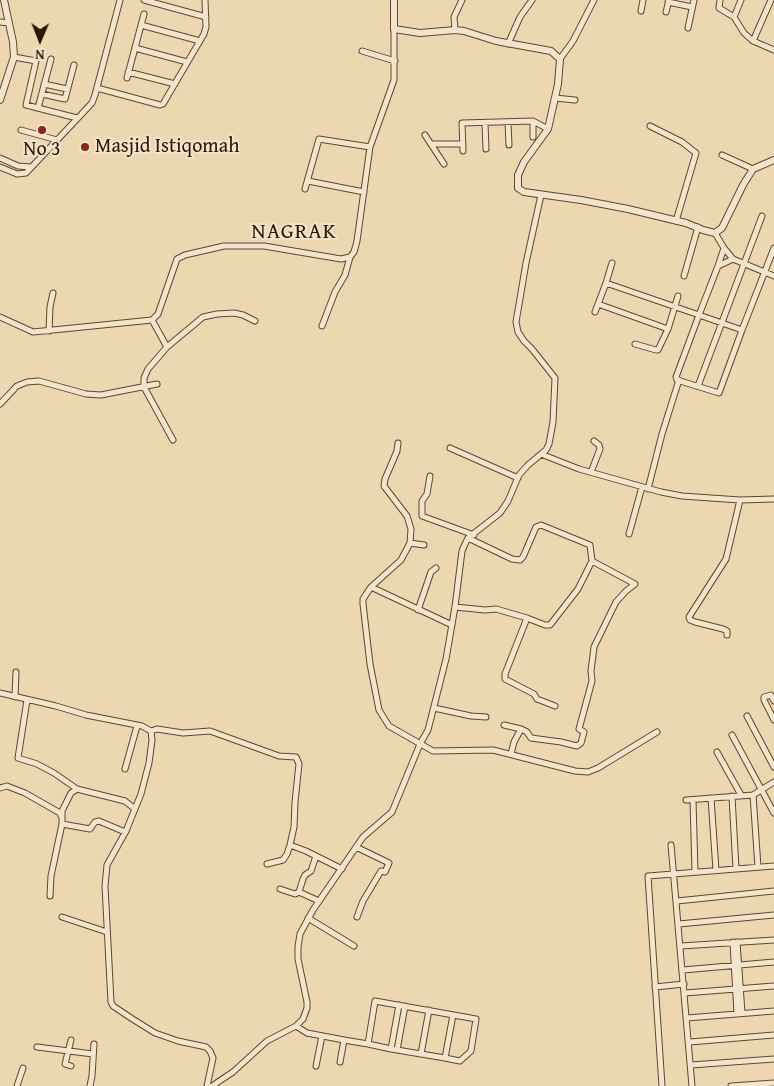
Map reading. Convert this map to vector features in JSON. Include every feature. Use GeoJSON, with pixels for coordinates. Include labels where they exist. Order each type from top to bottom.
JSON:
{"type":"FeatureCollection","features":[{"type":"Feature","properties":{"kind":"street"},"geometry":{"type":"LineString","coordinates":[[0,100],[14,57],[14,42],[4,0]]}},
{"type":"Feature","properties":{"kind":"street"},"geometry":{"type":"LineString","coordinates":[[0,167],[22,175],[92,103],[120,0]]}},
{"type":"Feature","properties":{"kind":"street"},"geometry":{"type":"LineString","coordinates":[[144,0],[206,17]]}},
{"type":"Feature","properties":{"kind":"street"},"geometry":{"type":"LineString","coordinates":[[97,88],[160,105],[165,102],[205,31],[205,0]]}},
{"type":"Feature","properties":{"kind":"street"},"geometry":{"type":"LineString","coordinates":[[322,326],[335,292],[345,275],[350,258],[354,252],[370,146],[394,80],[394,0]]}},
{"type":"Feature","properties":{"kind":"street"},"geometry":{"type":"LineString","coordinates":[[454,30],[454,17],[462,0]]}},
{"type":"Feature","properties":{"kind":"street"},"geometry":{"type":"LineString","coordinates":[[508,44],[520,17],[532,0]]}},
{"type":"Feature","properties":{"kind":"street"},"geometry":{"type":"LineString","coordinates":[[594,0],[573,41],[560,60],[556,98],[548,128],[524,162],[518,180],[518,188],[521,191],[609,206],[676,220],[698,227],[715,233],[733,258],[774,276]]}},
{"type":"Feature","properties":{"kind":"street"},"geometry":{"type":"LineString","coordinates":[[640,11],[643,0]]}},
{"type":"Feature","properties":{"kind":"street"},"geometry":{"type":"LineString","coordinates":[[688,28],[694,0]]}},
{"type":"Feature","properties":{"kind":"street"},"geometry":{"type":"LineString","coordinates":[[720,0],[719,8],[734,17],[744,33],[753,40],[774,50]]}},
{"type":"Feature","properties":{"kind":"street"},"geometry":{"type":"LineString","coordinates":[[734,17],[741,0]]}},
{"type":"Feature","properties":{"kind":"street"},"geometry":{"type":"LineString","coordinates":[[753,40],[772,0]]}},
{"type":"Feature","properties":{"kind":"street"},"geometry":{"type":"LineString","coordinates":[[666,12],[669,1],[692,7]]}},
{"type":"Feature","properties":{"kind":"street"},"geometry":{"type":"LineString","coordinates":[[144,14],[128,75],[175,84]]}},
{"type":"Feature","properties":{"kind":"street"},"geometry":{"type":"LineString","coordinates":[[0,22],[9,22]]}},
{"type":"Feature","properties":{"kind":"street"},"geometry":{"type":"LineString","coordinates":[[141,25],[200,41]]}},
{"type":"Feature","properties":{"kind":"street"},"geometry":{"type":"LineString","coordinates":[[394,29],[420,33],[454,30],[508,44],[538,47],[551,51],[560,60]]}},
{"type":"Feature","properties":{"kind":"street"},"geometry":{"type":"LineString","coordinates":[[135,48],[187,62]]}},
{"type":"Feature","properties":{"kind":"street"},"geometry":{"type":"LineString","coordinates":[[362,52],[395,61]]}},
{"type":"Feature","properties":{"kind":"street"},"geometry":{"type":"LineString","coordinates":[[14,57],[36,61],[26,105],[77,118]]}},
{"type":"Feature","properties":{"kind":"street"},"geometry":{"type":"LineString","coordinates":[[38,108],[51,59]]}},
{"type":"Feature","properties":{"kind":"street"},"geometry":{"type":"LineString","coordinates":[[42,94],[65,99],[74,65]]}},
{"type":"Feature","properties":{"kind":"street"},"geometry":{"type":"LineString","coordinates":[[44,84],[68,89]]}},
{"type":"Feature","properties":{"kind":"street"},"geometry":{"type":"LineString","coordinates":[[556,98],[575,100]]}},
{"type":"Feature","properties":{"kind":"street"},"geometry":{"type":"LineString","coordinates":[[463,151],[462,124],[533,121],[548,128]]}},
{"type":"Feature","properties":{"kind":"street"},"geometry":{"type":"LineString","coordinates":[[533,121],[533,137]]}},
{"type":"Feature","properties":{"kind":"street"},"geometry":{"type":"LineString","coordinates":[[508,122],[509,145]]}},
{"type":"Feature","properties":{"kind":"street"},"geometry":{"type":"LineString","coordinates":[[485,123],[486,149]]}},
{"type":"Feature","properties":{"kind":"street"},"geometry":{"type":"LineString","coordinates":[[650,126],[682,142],[696,153],[676,220]]}},
{"type":"Feature","properties":{"kind":"street"},"geometry":{"type":"LineString","coordinates":[[21,130],[57,140]]}},
{"type":"Feature","properties":{"kind":"street"},"geometry":{"type":"LineString","coordinates":[[425,135],[444,164]]}},
{"type":"Feature","properties":{"kind":"street"},"geometry":{"type":"LineString","coordinates":[[305,189],[319,139],[370,146]]}},
{"type":"Feature","properties":{"kind":"street"},"geometry":{"type":"LineString","coordinates":[[431,144],[463,144]]}},
{"type":"Feature","properties":{"kind":"street"},"geometry":{"type":"LineString","coordinates":[[722,155],[753,169]]}},
{"type":"Feature","properties":{"kind":"street"},"geometry":{"type":"LineString","coordinates":[[0,158],[18,166],[31,166]]}},
{"type":"Feature","properties":{"kind":"street"},"geometry":{"type":"LineString","coordinates":[[715,233],[722,228],[747,177],[753,169],[774,160]]}},
{"type":"Feature","properties":{"kind":"street"},"geometry":{"type":"LineString","coordinates":[[308,181],[364,192]]}},
{"type":"Feature","properties":{"kind":"street"},"geometry":{"type":"LineString","coordinates":[[212,1086],[233,1072],[267,1041],[296,1026],[303,1019],[307,1008],[298,947],[300,934],[319,901],[363,837],[392,812],[420,744],[428,730],[452,625],[462,551],[468,538],[500,513],[508,501],[518,478],[549,444],[555,400],[555,378],[524,341],[518,332],[516,322],[526,263],[541,195]]}},
{"type":"Feature","properties":{"kind":"street"},"geometry":{"type":"LineString","coordinates":[[698,386],[762,216]]}},
{"type":"Feature","properties":{"kind":"street"},"geometry":{"type":"LineString","coordinates":[[684,276],[698,227]]}},
{"type":"Feature","properties":{"kind":"street"},"geometry":{"type":"LineString","coordinates":[[0,317],[33,332],[152,320],[160,311],[175,263],[179,257],[224,246],[248,245],[341,259],[350,258]]}},
{"type":"Feature","properties":{"kind":"street"},"geometry":{"type":"LineString","coordinates":[[648,489],[662,434],[679,380],[676,377],[724,248]]}},
{"type":"Feature","properties":{"kind":"street"},"geometry":{"type":"LineString","coordinates":[[679,380],[718,393],[720,392],[774,248]]}},
{"type":"Feature","properties":{"kind":"street"},"geometry":{"type":"LineString","coordinates":[[718,266],[733,258]]}},
{"type":"Feature","properties":{"kind":"street"},"geometry":{"type":"LineString","coordinates":[[595,312],[612,263]]}},
{"type":"Feature","properties":{"kind":"street"},"geometry":{"type":"LineString","coordinates":[[606,284],[742,330]]}},
{"type":"Feature","properties":{"kind":"street"},"geometry":{"type":"LineString","coordinates":[[49,331],[50,307],[53,293]]}},
{"type":"Feature","properties":{"kind":"street"},"geometry":{"type":"LineString","coordinates":[[635,344],[657,350],[668,329],[678,296]]}},
{"type":"Feature","properties":{"kind":"street"},"geometry":{"type":"LineString","coordinates":[[598,304],[668,329]]}},
{"type":"Feature","properties":{"kind":"street"},"geometry":{"type":"LineString","coordinates":[[172,440],[144,387],[144,378],[148,369],[167,347],[204,317],[234,313],[244,315],[255,321]]}},
{"type":"Feature","properties":{"kind":"street"},"geometry":{"type":"LineString","coordinates":[[152,320],[167,347]]}},
{"type":"Feature","properties":{"kind":"street"},"geometry":{"type":"LineString","coordinates":[[0,404],[17,386],[26,382],[39,381],[86,394],[101,396],[157,384]]}},
{"type":"Feature","properties":{"kind":"street"},"geometry":{"type":"LineString","coordinates":[[591,472],[600,449],[599,445],[594,441]]}},
{"type":"Feature","properties":{"kind":"street"},"geometry":{"type":"LineString","coordinates":[[398,442],[397,452],[385,479],[384,486],[407,516],[411,529],[410,543],[401,560],[372,587],[363,604],[370,664],[379,710],[389,726],[433,751],[486,749],[575,771],[588,772],[598,768],[657,732]]}},
{"type":"Feature","properties":{"kind":"street"},"geometry":{"type":"LineString","coordinates":[[450,448],[518,478]]}},
{"type":"Feature","properties":{"kind":"street"},"geometry":{"type":"LineString","coordinates":[[541,454],[591,472],[648,489],[682,496],[740,500],[774,499]]}},
{"type":"Feature","properties":{"kind":"street"},"geometry":{"type":"LineString","coordinates":[[430,476],[427,494],[422,501],[422,516],[474,535]]}},
{"type":"Feature","properties":{"kind":"street"},"geometry":{"type":"LineString","coordinates":[[629,534],[642,487]]}},
{"type":"Feature","properties":{"kind":"street"},"geometry":{"type":"LineString","coordinates":[[728,635],[727,631],[723,629],[695,622],[690,620],[689,617],[726,559],[740,500]]}},
{"type":"Feature","properties":{"kind":"street"},"geometry":{"type":"LineString","coordinates":[[455,607],[485,610],[496,609],[550,625],[578,590],[592,561],[590,544],[541,525],[537,525],[520,560],[512,559],[468,538]]}},
{"type":"Feature","properties":{"kind":"street"},"geometry":{"type":"LineString","coordinates":[[410,543],[424,546]]}},
{"type":"Feature","properties":{"kind":"street"},"geometry":{"type":"LineString","coordinates":[[504,725],[528,732],[531,738],[577,746],[581,743],[584,732],[580,729],[592,681],[591,665],[594,647],[616,602],[635,584],[592,561]]}},
{"type":"Feature","properties":{"kind":"street"},"geometry":{"type":"LineString","coordinates":[[418,610],[431,572],[436,568]]}},
{"type":"Feature","properties":{"kind":"street"},"geometry":{"type":"LineString","coordinates":[[372,587],[452,625]]}},
{"type":"Feature","properties":{"kind":"street"},"geometry":{"type":"LineString","coordinates":[[528,618],[505,674],[505,679],[534,694],[537,699],[555,706]]}},
{"type":"Feature","properties":{"kind":"street"},"geometry":{"type":"LineString","coordinates":[[15,697],[16,672]]}},
{"type":"Feature","properties":{"kind":"street"},"geometry":{"type":"LineString","coordinates":[[0,701],[1,694],[137,726],[151,732],[157,729],[183,734],[210,731],[278,756],[296,756],[299,764],[294,827],[290,845],[283,860],[267,864]]}},
{"type":"Feature","properties":{"kind":"street"},"geometry":{"type":"LineString","coordinates":[[774,701],[771,696],[764,697],[774,720]]}},
{"type":"Feature","properties":{"kind":"street"},"geometry":{"type":"LineString","coordinates":[[27,700],[18,758],[37,764],[77,789],[125,801],[135,809]]}},
{"type":"Feature","properties":{"kind":"street"},"geometry":{"type":"LineString","coordinates":[[434,708],[471,716],[486,717]]}},
{"type":"Feature","properties":{"kind":"street"},"geometry":{"type":"LineString","coordinates":[[747,716],[774,767]]}},
{"type":"Feature","properties":{"kind":"street"},"geometry":{"type":"LineString","coordinates":[[125,770],[137,726]]}},
{"type":"Feature","properties":{"kind":"street"},"geometry":{"type":"LineString","coordinates":[[511,754],[520,730]]}},
{"type":"Feature","properties":{"kind":"street"},"geometry":{"type":"LineString","coordinates":[[151,732],[152,740],[147,772],[141,794],[126,832],[106,865],[105,886],[110,997],[112,1006],[142,1026],[178,1041],[206,1047],[210,1050],[213,1058],[207,1086]]}},
{"type":"Feature","properties":{"kind":"street"},"geometry":{"type":"LineString","coordinates":[[732,735],[774,813]]}},
{"type":"Feature","properties":{"kind":"street"},"geometry":{"type":"LineString","coordinates":[[717,752],[741,795]]}},
{"type":"Feature","properties":{"kind":"street"},"geometry":{"type":"LineString","coordinates":[[686,800],[753,795],[774,782]]}},
{"type":"Feature","properties":{"kind":"street"},"geometry":{"type":"LineString","coordinates":[[0,788],[7,786],[25,793],[62,816]]}},
{"type":"Feature","properties":{"kind":"street"},"geometry":{"type":"LineString","coordinates":[[50,896],[51,876],[62,824],[62,811],[67,799],[77,789]]}},
{"type":"Feature","properties":{"kind":"street"},"geometry":{"type":"LineString","coordinates":[[753,795],[758,867]]}},
{"type":"Feature","properties":{"kind":"street"},"geometry":{"type":"LineString","coordinates":[[732,796],[736,869]]}},
{"type":"Feature","properties":{"kind":"street"},"geometry":{"type":"LineString","coordinates":[[711,798],[716,870]]}},
{"type":"Feature","properties":{"kind":"street"},"geometry":{"type":"LineString","coordinates":[[693,800],[696,872]]}},
{"type":"Feature","properties":{"kind":"street"},"geometry":{"type":"LineString","coordinates":[[62,824],[90,829],[95,822],[99,821],[126,832]]}},
{"type":"Feature","properties":{"kind":"street"},"geometry":{"type":"LineString","coordinates":[[290,845],[342,869]]}},
{"type":"Feature","properties":{"kind":"street"},"geometry":{"type":"LineString","coordinates":[[671,845],[690,1042],[692,1086]]}},
{"type":"Feature","properties":{"kind":"street"},"geometry":{"type":"LineString","coordinates":[[356,847],[389,863],[384,872],[381,871],[363,901],[357,917]]}},
{"type":"Feature","properties":{"kind":"street"},"geometry":{"type":"LineString","coordinates":[[299,892],[303,878],[311,871],[316,856]]}},
{"type":"Feature","properties":{"kind":"street"},"geometry":{"type":"LineString","coordinates":[[662,1086],[648,876],[774,866]]}},
{"type":"Feature","properties":{"kind":"street"},"geometry":{"type":"LineString","coordinates":[[280,889],[294,894],[299,892],[319,901]]}},
{"type":"Feature","properties":{"kind":"street"},"geometry":{"type":"LineString","coordinates":[[677,901],[774,891]]}},
{"type":"Feature","properties":{"kind":"street"},"geometry":{"type":"LineString","coordinates":[[679,924],[774,915]]}},
{"type":"Feature","properties":{"kind":"street"},"geometry":{"type":"LineString","coordinates":[[62,917],[107,932]]}},
{"type":"Feature","properties":{"kind":"street"},"geometry":{"type":"LineString","coordinates":[[308,918],[354,946]]}},
{"type":"Feature","properties":{"kind":"street"},"geometry":{"type":"LineString","coordinates":[[681,946],[774,940]]}},
{"type":"Feature","properties":{"kind":"street"},"geometry":{"type":"LineString","coordinates":[[735,942],[740,1013]]}},
{"type":"Feature","properties":{"kind":"street"},"geometry":{"type":"LineString","coordinates":[[683,970],[774,962]]}},
{"type":"Feature","properties":{"kind":"street"},"geometry":{"type":"LineString","coordinates":[[655,987],[684,984]]}},
{"type":"Feature","properties":{"kind":"street"},"geometry":{"type":"LineString","coordinates":[[685,993],[774,986]]}},
{"type":"Feature","properties":{"kind":"street"},"geometry":{"type":"LineString","coordinates":[[296,1026],[308,1033],[322,1036],[460,1061],[471,1051],[476,1019],[376,1001],[368,1044]]}},
{"type":"Feature","properties":{"kind":"street"},"geometry":{"type":"LineString","coordinates":[[394,1049],[402,1006]]}},
{"type":"Feature","properties":{"kind":"street"},"geometry":{"type":"LineString","coordinates":[[421,1054],[429,1010]]}},
{"type":"Feature","properties":{"kind":"street"},"geometry":{"type":"LineString","coordinates":[[687,1018],[774,1010]]}},
{"type":"Feature","properties":{"kind":"street"},"geometry":{"type":"LineString","coordinates":[[445,1058],[453,1015]]}},
{"type":"Feature","properties":{"kind":"street"},"geometry":{"type":"LineString","coordinates":[[690,1042],[774,1035]]}},
{"type":"Feature","properties":{"kind":"street"},"geometry":{"type":"LineString","coordinates":[[316,1066],[322,1036]]}},
{"type":"Feature","properties":{"kind":"street"},"geometry":{"type":"LineString","coordinates":[[71,1040],[65,1064],[71,1066]]}},
{"type":"Feature","properties":{"kind":"street"},"geometry":{"type":"LineString","coordinates":[[340,1062],[344,1040]]}},
{"type":"Feature","properties":{"kind":"street"},"geometry":{"type":"LineString","coordinates":[[90,1086],[94,1044]]}},
{"type":"Feature","properties":{"kind":"street"},"geometry":{"type":"LineString","coordinates":[[37,1048],[93,1054]]}},
{"type":"Feature","properties":{"kind":"street"},"geometry":{"type":"LineString","coordinates":[[690,1065],[774,1059]]}},
{"type":"Feature","properties":{"kind":"street"},"geometry":{"type":"LineString","coordinates":[[17,1086],[23,1068]]}},
{"type":"Feature","properties":{"kind":"street"},"geometry":{"type":"LineString","coordinates":[[731,1086],[774,1082]]}},
{"type":"Feature","properties":{"kind":"place","name":"No 3"},"geometry":{"type":"Point","coordinates":[42,130]}},
{"type":"Feature","properties":{"kind":"place","name":"Masjid Istiqomah"},"geometry":{"type":"Point","coordinates":[85,147]}},
{"type":"Feature","properties":{"kind":"district","name":"NAGRAK"},"geometry":{"type":"Point","coordinates":[294,232]}}]}
